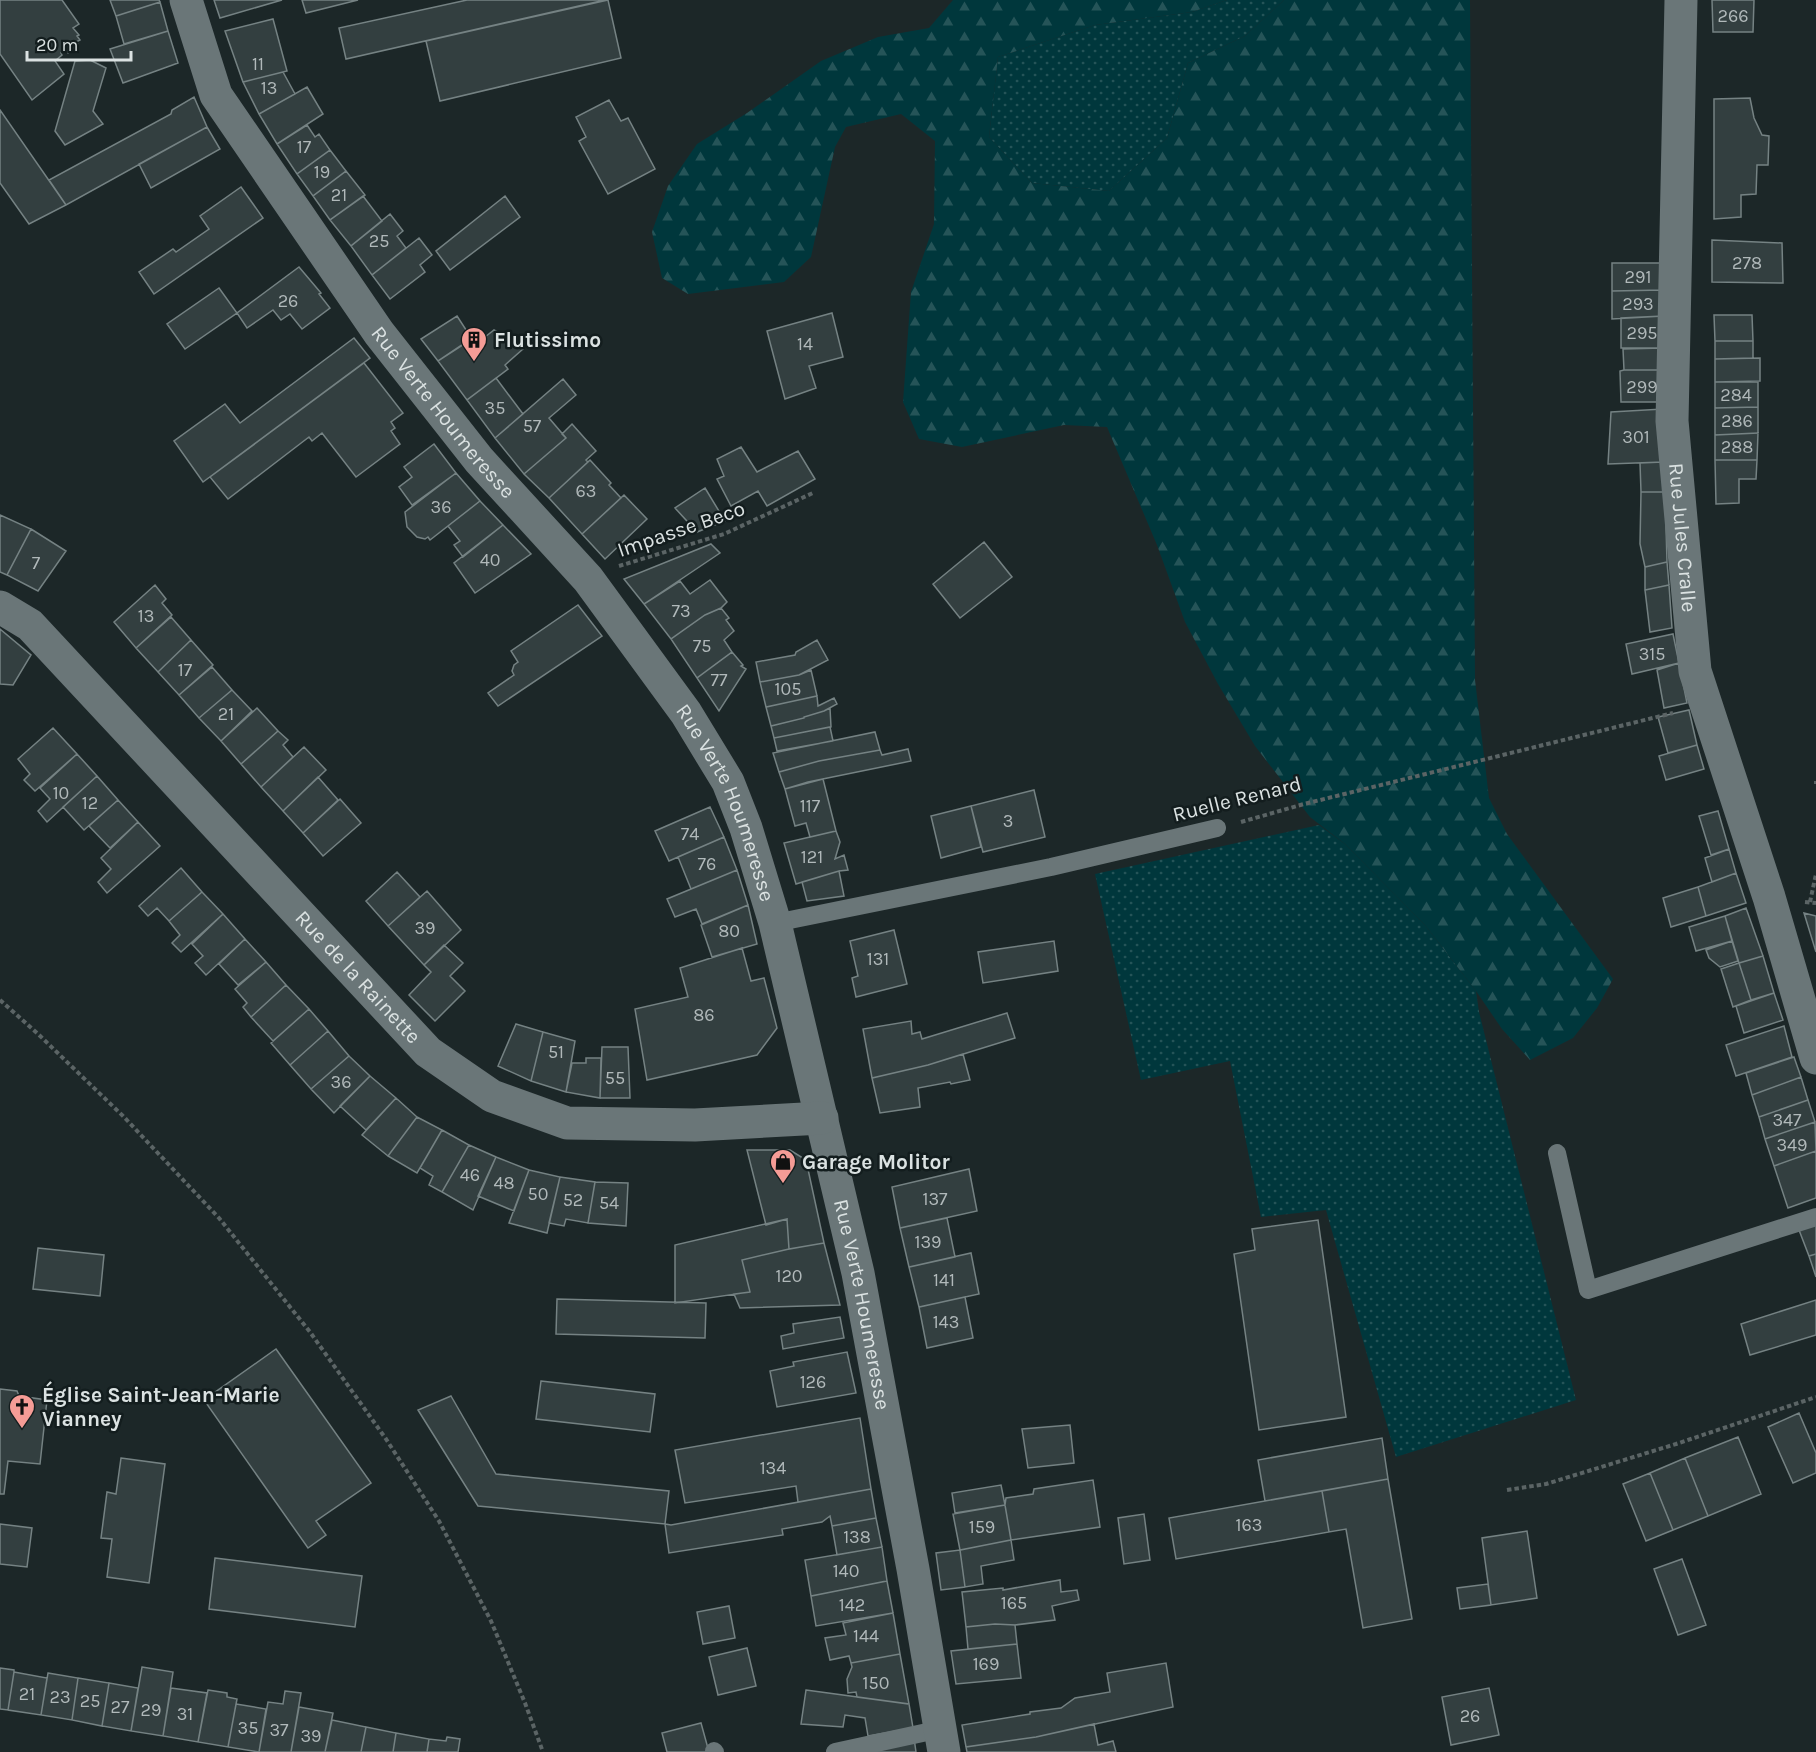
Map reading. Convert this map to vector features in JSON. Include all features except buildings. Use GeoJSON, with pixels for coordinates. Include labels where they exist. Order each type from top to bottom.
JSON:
{"type":"FeatureCollection","features":[{"type":"Feature","properties":{"kind":"street","name":"Rue Verte Houmeresse"},"geometry":{"type":"LineString","coordinates":[[186,0],[216,95],[379,333],[479,460],[588,579],[686,712],[728,782],[746,828],[776,923],[858,1273],[915,1580],[942,1741]]}},
{"type":"Feature","properties":{"kind":"street","name":"Rue Jules Cralle"},"geometry":{"type":"LineString","coordinates":[[1681,0],[1672,421],[1695,671],[1769,897],[1816,1058]]}},
{"type":"Feature","properties":{"kind":"street","name":"Rue de la Rainette"},"geometry":{"type":"LineString","coordinates":[[0,607],[30,625],[428,1052],[492,1096],[567,1122],[695,1125],[822,1118]]}},
{"type":"Feature","properties":{"kind":"lane","name":"Ruelle Renard"},"geometry":{"type":"LineString","coordinates":[[776,923],[1051,867],[1217,828]]}},
{"type":"Feature","properties":{"kind":"lane"},"geometry":{"type":"LineString","coordinates":[[1557,1153],[1588,1290],[1816,1217]]}},
{"type":"Feature","properties":{"kind":"lane"},"geometry":{"type":"LineString","coordinates":[[835,1752],[942,1741]]}},
{"type":"Feature","properties":{"kind":"path","name":"Impasse Beco"},"geometry":{"type":"LineString","coordinates":[[588,579],[615,567],[724,534],[815,492]]}},
{"type":"Feature","properties":{"kind":"path","name":"Ruelle Renard"},"geometry":{"type":"LineString","coordinates":[[1217,828],[1304,804],[1706,705]]}},
{"type":"Feature","properties":{"kind":"path"},"geometry":{"type":"LineString","coordinates":[[1810,902],[1816,874]]}},
{"type":"Feature","properties":{"kind":"path"},"geometry":{"type":"LineString","coordinates":[[0,1000],[123,1116],[219,1218],[310,1332],[386,1439],[439,1521],[491,1621],[543,1752]]}},
{"type":"Feature","properties":{"kind":"path"},"geometry":{"type":"LineString","coordinates":[[1507,1490],[1546,1484],[1816,1397]]}},
{"type":"Feature","properties":{"kind":"green space"},"geometry":{"type":"Polygon","coordinates":[[[953,0],[1227,0],[1192,12],[1095,25],[998,57],[989,137],[1032,183],[1109,191],[1167,138],[1188,63],[1245,36],[1284,0],[1470,0],[1475,680],[1489,798],[1507,834],[1613,979],[1597,1008],[1573,1038],[1530,1060],[1502,1029],[1425,925],[1345,844],[1310,817],[1255,746],[1185,622],[1157,545],[1107,427],[1064,425],[962,447],[919,439],[903,402],[911,292],[934,224],[935,141],[901,114],[846,127],[835,147],[811,257],[784,282],[688,294],[662,278],[652,232],[668,186],[697,144],[747,113],[821,61],[878,37],[929,28],[953,0]]]}},
{"type":"Feature","properties":{"kind":"green space"},"geometry":{"type":"Polygon","coordinates":[[[1227,0],[1284,0],[1245,36],[1188,63],[1167,138],[1109,191],[1032,183],[989,137],[998,57],[1095,25],[1192,12],[1227,0]]]}},
{"type":"Feature","properties":{"kind":"green space"},"geometry":{"type":"Polygon","coordinates":[[[1319,825],[1345,844],[1425,925],[1476,991],[1479,1012],[1576,1400],[1396,1457],[1326,1210],[1261,1217],[1230,1061],[1141,1080],[1095,874],[1319,825]]]}},
{"type":"Feature","properties":{"kind":"place","name":"Flutissimo"},"geometry":{"type":"Point","coordinates":[474,363]}},
{"type":"Feature","properties":{"kind":"place","name":"Garage Molitor"},"geometry":{"type":"Point","coordinates":[783,1185]}},
{"type":"Feature","properties":{"kind":"place","name":"Église Saint-Jean-Marie Vianney"},"geometry":{"type":"Point","coordinates":[22,1430]}}]}
